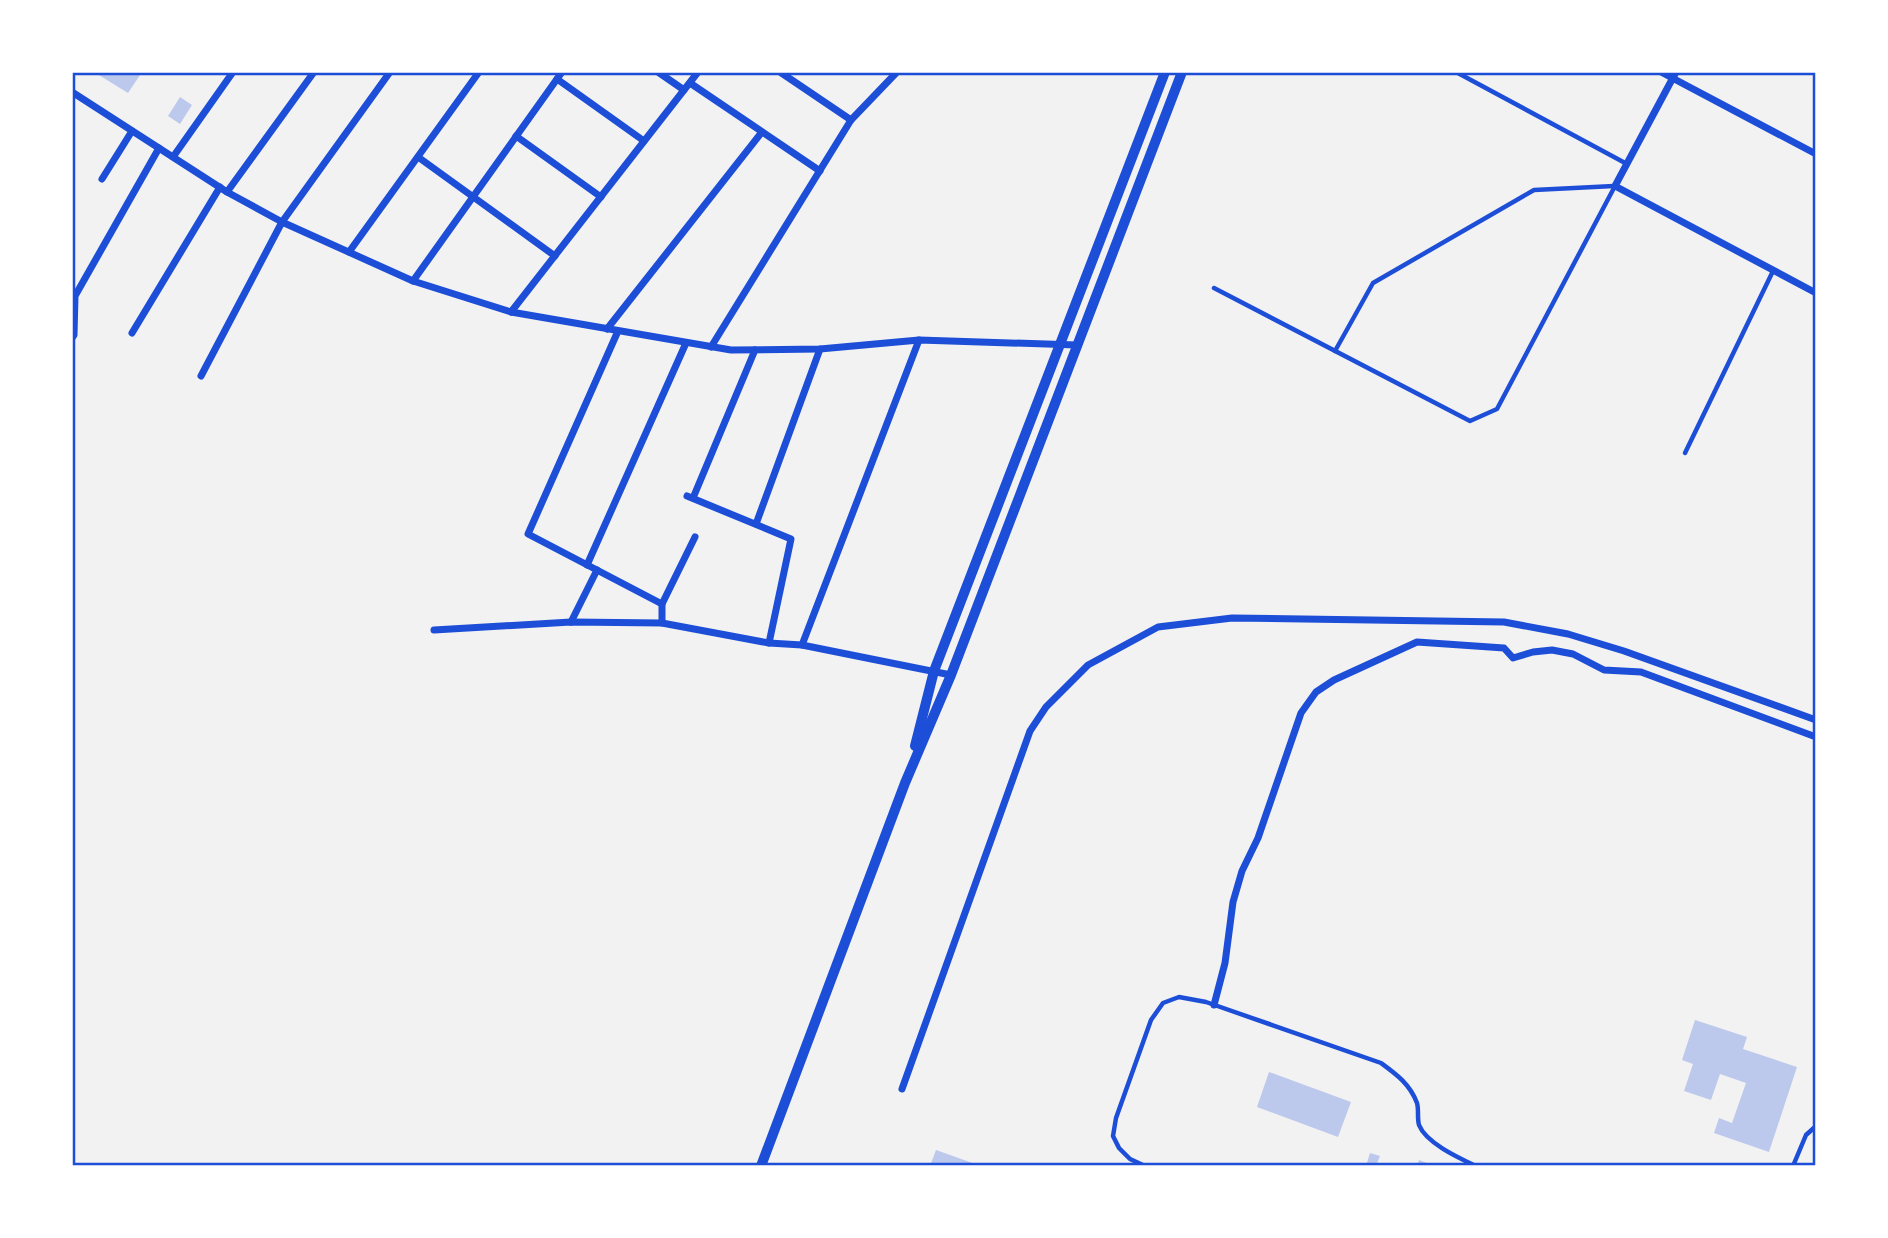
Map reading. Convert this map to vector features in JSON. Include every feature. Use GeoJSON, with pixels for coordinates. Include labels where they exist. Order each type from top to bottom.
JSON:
{"type":"FeatureCollection","features":[{"type":"Feature","properties":{"kind":"street"},"geometry":{"type":"LineString","coordinates":[[173,157],[233,72]]}},
{"type":"Feature","properties":{"kind":"street"},"geometry":{"type":"LineString","coordinates":[[227,192],[314,72]]}},
{"type":"Feature","properties":{"kind":"street"},"geometry":{"type":"LineString","coordinates":[[201,376],[282,222],[390,72]]}},
{"type":"Feature","properties":{"kind":"street"},"geometry":{"type":"LineString","coordinates":[[349,252],[479,72]]}},
{"type":"Feature","properties":{"kind":"street"},"geometry":{"type":"LineString","coordinates":[[413,281],[562,72]]}},
{"type":"Feature","properties":{"kind":"street"},"geometry":{"type":"LineString","coordinates":[[659,72],[684,90]]}},
{"type":"Feature","properties":{"kind":"street"},"geometry":{"type":"LineString","coordinates":[[511,312],[698,72]]}},
{"type":"Feature","properties":{"kind":"street"},"geometry":{"type":"LineString","coordinates":[[780,72],[851,120]]}},
{"type":"Feature","properties":{"kind":"street"},"geometry":{"type":"LineString","coordinates":[[711,347],[851,120],[897,72]]}},
{"type":"Feature","properties":{"kind":"street"},"geometry":{"type":"LineString","coordinates":[[905,783],[934,671],[1165,72]]}},
{"type":"Feature","properties":{"kind":"street"},"geometry":{"type":"LineString","coordinates":[[761,1166],[905,783],[951,675],[1182,72]]}},
{"type":"Feature","properties":{"kind":"street"},"geometry":{"type":"LineString","coordinates":[[1661,72],[1674,75],[1816,154]]}},
{"type":"Feature","properties":{"kind":"street"},"geometry":{"type":"LineString","coordinates":[[1674,75],[1615,186],[1816,293]]}},
{"type":"Feature","properties":{"kind":"street"},"geometry":{"type":"LineString","coordinates":[[557,79],[644,141]]}},
{"type":"Feature","properties":{"kind":"street"},"geometry":{"type":"LineString","coordinates":[[690,83],[820,171]]}},
{"type":"Feature","properties":{"kind":"street"},"geometry":{"type":"LineString","coordinates":[[72,92],[227,192],[282,222],[413,281],[511,312],[731,350],[821,349],[919,340],[1077,345]]}},
{"type":"Feature","properties":{"kind":"street"},"geometry":{"type":"LineString","coordinates":[[102,179],[132,131]]}},
{"type":"Feature","properties":{"kind":"street"},"geometry":{"type":"LineString","coordinates":[[607,329],[762,132]]}},
{"type":"Feature","properties":{"kind":"street"},"geometry":{"type":"LineString","coordinates":[[516,136],[601,197]]}},
{"type":"Feature","properties":{"kind":"street"},"geometry":{"type":"LineString","coordinates":[[72,338],[75,296],[159,148]]}},
{"type":"Feature","properties":{"kind":"street"},"geometry":{"type":"LineString","coordinates":[[418,157],[555,256]]}},
{"type":"Feature","properties":{"kind":"street"},"geometry":{"type":"LineString","coordinates":[[132,333],[219,187]]}},
{"type":"Feature","properties":{"kind":"street"},"geometry":{"type":"LineString","coordinates":[[618,331],[528,534],[663,604]]}},
{"type":"Feature","properties":{"kind":"street"},"geometry":{"type":"LineString","coordinates":[[802,645],[919,340]]}},
{"type":"Feature","properties":{"kind":"street"},"geometry":{"type":"LineString","coordinates":[[587,565],[686,343]]}},
{"type":"Feature","properties":{"kind":"street"},"geometry":{"type":"LineString","coordinates":[[756,524],[821,349]]}},
{"type":"Feature","properties":{"kind":"street"},"geometry":{"type":"LineString","coordinates":[[755,350],[690,497],[791,539],[769,643]]}},
{"type":"Feature","properties":{"kind":"street"},"geometry":{"type":"LineString","coordinates":[[662,623],[663,604],[695,537]]}},
{"type":"Feature","properties":{"kind":"street"},"geometry":{"type":"LineString","coordinates":[[571,622],[597,570]]}},
{"type":"Feature","properties":{"kind":"street"},"geometry":{"type":"LineString","coordinates":[[902,1089],[1030,730],[1046,707],[1088,665],[1158,627],[1232,618],[1504,622],[1580,638],[1816,720]]}},
{"type":"Feature","properties":{"kind":"street"},"geometry":{"type":"LineString","coordinates":[[434,629],[571,622],[662,623],[769,643],[802,645],[951,675]]}},
{"type":"Feature","properties":{"kind":"street"},"geometry":{"type":"LineString","coordinates":[[1214,1005],[1225,963],[1233,902],[1242,871],[1258,838],[1301,713],[1316,692],[1334,680],[1417,642],[1504,649],[1513,658],[1552,650],[1573,654],[1604,670],[1641,672],[1816,737]]}},
{"type":"Feature","properties":{"kind":"lane"},"geometry":{"type":"LineString","coordinates":[[1456,72],[1627,163]]}},
{"type":"Feature","properties":{"kind":"lane"},"geometry":{"type":"LineString","coordinates":[[1214,288],[1470,421],[1497,409],[1615,186]]}},
{"type":"Feature","properties":{"kind":"lane"},"geometry":{"type":"LineString","coordinates":[[1335,351],[1373,284],[1534,190],[1615,186]]}},
{"type":"Feature","properties":{"kind":"lane"},"geometry":{"type":"LineString","coordinates":[[1685,453],[1773,270]]}},
{"type":"Feature","properties":{"kind":"lane"},"geometry":{"type":"LineString","coordinates":[[1145,1166],[1129,1159],[1119,1148],[1113,1136],[1116,1118],[1151,1020],[1163,1003],[1179,997],[1206,1002],[1381,1063],[1401,1077],[1409,1087],[1417,1104],[1419,1126],[1429,1137],[1455,1156],[1476,1166]]}},
{"type":"Feature","properties":{"kind":"lane"},"geometry":{"type":"LineString","coordinates":[[1793,1166],[1806,1135],[1816,1126]]}},
{"type":"Feature","properties":{"kind":"building"},"geometry":{"type":"Polygon","coordinates":[[[94,72],[142,72],[128,93],[94,72]]]}},
{"type":"Feature","properties":{"kind":"building"},"geometry":{"type":"Polygon","coordinates":[[[180,97],[192,105],[180,124],[168,116],[180,97]]]}},
{"type":"Feature","properties":{"kind":"building"},"geometry":{"type":"Polygon","coordinates":[[[1695,1020],[1747,1037],[1743,1049],[1797,1067],[1769,1152],[1714,1133],[1719,1118],[1732,1123],[1746,1083],[1720,1074],[1711,1100],[1684,1091],[1693,1064],[1682,1060],[1695,1020]]]}},
{"type":"Feature","properties":{"kind":"building"},"geometry":{"type":"Polygon","coordinates":[[[1269,1072],[1351,1102],[1338,1137],[1257,1107],[1269,1072]]]}},
{"type":"Feature","properties":{"kind":"building"},"geometry":{"type":"Polygon","coordinates":[[[936,1150],[981,1166],[930,1166],[936,1150]]]}},
{"type":"Feature","properties":{"kind":"building"},"geometry":{"type":"Polygon","coordinates":[[[1370,1153],[1380,1156],[1376,1166],[1366,1166],[1370,1153]]]}},
{"type":"Feature","properties":{"kind":"building"},"geometry":{"type":"Polygon","coordinates":[[[1419,1160],[1435,1166],[1417,1166],[1419,1160]]]}}]}
